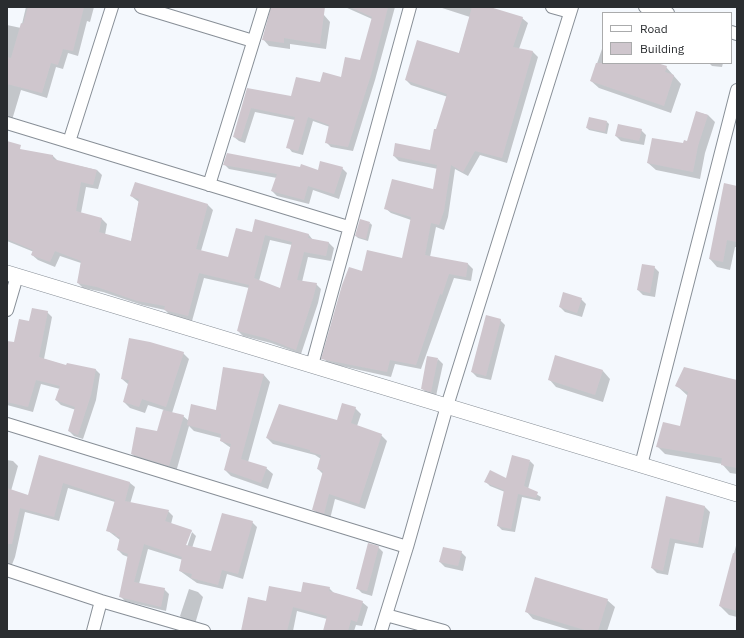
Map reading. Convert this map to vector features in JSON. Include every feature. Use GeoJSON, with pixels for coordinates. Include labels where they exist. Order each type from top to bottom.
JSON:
{"type":"FeatureCollection","features":[{"type":"Feature","properties":{"kind":"street"},"geometry":{"type":"LineString","coordinates":[[69,142],[112,7]]}},
{"type":"Feature","properties":{"kind":"street"},"geometry":{"type":"LineString","coordinates":[[141,7],[253,41]]}},
{"type":"Feature","properties":{"kind":"street"},"geometry":{"type":"LineString","coordinates":[[209,185],[264,7]]}},
{"type":"Feature","properties":{"kind":"street"},"geometry":{"type":"LineString","coordinates":[[312,365],[348,227],[410,7]]}},
{"type":"Feature","properties":{"kind":"street"},"geometry":{"type":"LineString","coordinates":[[381,631],[407,547],[447,406],[571,10],[552,7]]}},
{"type":"Feature","properties":{"kind":"street"},"geometry":{"type":"LineString","coordinates":[[645,7],[665,11]]}},
{"type":"Feature","properties":{"kind":"street"},"geometry":{"type":"LineString","coordinates":[[641,465],[737,90]]}},
{"type":"Feature","properties":{"kind":"street"},"geometry":{"type":"LineString","coordinates":[[7,123],[348,227]]}},
{"type":"Feature","properties":{"kind":"street"},"geometry":{"type":"LineString","coordinates":[[7,310],[12,274],[737,494]]}},
{"type":"Feature","properties":{"kind":"street"},"geometry":{"type":"LineString","coordinates":[[7,424],[407,547]]}},
{"type":"Feature","properties":{"kind":"street"},"geometry":{"type":"LineString","coordinates":[[7,570],[101,601],[204,631]]}},
{"type":"Feature","properties":{"kind":"street"},"geometry":{"type":"LineString","coordinates":[[93,631],[101,601]]}},
{"type":"Feature","properties":{"kind":"street"},"geometry":{"type":"LineString","coordinates":[[386,614],[444,631]]}},
{"type":"Feature","properties":{"kind":"building"},"geometry":{"type":"Polygon","coordinates":[[[28,7],[84,7],[73,51],[63,49],[58,65],[51,63],[42,93],[7,84],[7,57],[11,58],[21,23],[23,24],[28,7]]]}},
{"type":"Feature","properties":{"kind":"building"},"geometry":{"type":"Polygon","coordinates":[[[271,7],[325,7],[320,44],[284,38],[284,43],[262,40],[271,7]]]}},
{"type":"Feature","properties":{"kind":"building"},"geometry":{"type":"Polygon","coordinates":[[[350,7],[388,7],[371,75],[348,147],[325,143],[329,125],[308,117],[298,151],[286,148],[295,117],[251,108],[241,139],[233,137],[247,88],[291,96],[296,77],[320,82],[323,72],[341,77],[345,57],[360,60],[372,17],[350,7]]]}},
{"type":"Feature","properties":{"kind":"building"},"geometry":{"type":"Polygon","coordinates":[[[472,7],[490,7],[523,17],[513,47],[533,51],[502,158],[475,151],[463,172],[451,165],[444,211],[439,225],[431,223],[425,255],[468,263],[466,277],[449,274],[442,295],[440,294],[416,365],[390,360],[387,372],[321,359],[342,285],[349,267],[362,271],[367,250],[402,258],[411,217],[384,209],[392,179],[433,189],[437,165],[393,156],[395,143],[430,150],[434,129],[436,129],[447,94],[405,80],[417,40],[459,53],[472,7]]]}},
{"type":"Feature","properties":{"kind":"building"},"geometry":{"type":"Polygon","coordinates":[[[596,63],[660,64],[667,66],[665,72],[674,75],[664,106],[590,81],[596,63]]]}},
{"type":"Feature","properties":{"kind":"building"},"geometry":{"type":"Polygon","coordinates":[[[696,111],[708,115],[698,146],[693,172],[647,163],[652,138],[683,143],[684,140],[687,141],[696,111]]]}},
{"type":"Feature","properties":{"kind":"building"},"geometry":{"type":"Polygon","coordinates":[[[589,117],[607,121],[605,132],[586,128],[589,117]]]}},
{"type":"Feature","properties":{"kind":"building"},"geometry":{"type":"Polygon","coordinates":[[[618,124],[642,129],[639,141],[615,136],[618,124]]]}},
{"type":"Feature","properties":{"kind":"building"},"geometry":{"type":"Polygon","coordinates":[[[7,141],[21,145],[20,149],[53,155],[53,159],[97,170],[93,185],[81,182],[76,211],[102,218],[99,232],[131,241],[139,199],[130,196],[135,182],[208,204],[196,249],[228,257],[236,228],[252,232],[255,219],[309,234],[308,238],[329,242],[326,256],[304,252],[297,280],[317,283],[296,350],[265,338],[237,331],[249,285],[199,273],[188,316],[164,310],[165,306],[137,301],[97,287],[77,283],[81,261],[55,251],[50,262],[31,255],[33,250],[7,239],[7,141]],[[265,235],[254,278],[280,288],[292,242],[265,235]]]}},
{"type":"Feature","properties":{"kind":"building"},"geometry":{"type":"Polygon","coordinates":[[[227,153],[300,167],[301,164],[318,170],[320,161],[343,167],[334,194],[308,186],[304,200],[271,191],[277,174],[223,165],[227,153]]]}},
{"type":"Feature","properties":{"kind":"building"},"geometry":{"type":"Polygon","coordinates":[[[724,183],[737,186],[737,242],[727,240],[723,262],[709,259],[724,183]]]}},
{"type":"Feature","properties":{"kind":"building"},"geometry":{"type":"Polygon","coordinates":[[[360,219],[370,222],[366,239],[355,236],[360,219]]]}},
{"type":"Feature","properties":{"kind":"building"},"geometry":{"type":"Polygon","coordinates":[[[642,264],[655,266],[650,293],[637,290],[642,264]]]}},
{"type":"Feature","properties":{"kind":"building"},"geometry":{"type":"Polygon","coordinates":[[[563,292],[582,298],[577,313],[559,307],[563,292]]]}},
{"type":"Feature","properties":{"kind":"building"},"geometry":{"type":"Polygon","coordinates":[[[32,308],[48,311],[39,357],[66,365],[67,363],[96,369],[91,395],[78,435],[68,431],[75,407],[55,400],[60,386],[36,380],[28,407],[7,402],[7,341],[14,342],[19,319],[29,321],[32,308]]]}},
{"type":"Feature","properties":{"kind":"building"},"geometry":{"type":"Polygon","coordinates":[[[486,315],[501,319],[486,376],[471,372],[486,315]]]}},
{"type":"Feature","properties":{"kind":"building"},"geometry":{"type":"Polygon","coordinates":[[[129,338],[150,342],[184,352],[166,407],[142,399],[139,407],[123,402],[129,380],[121,379],[129,338]]]}},
{"type":"Feature","properties":{"kind":"building"},"geometry":{"type":"Polygon","coordinates":[[[555,355],[603,370],[595,395],[548,380],[555,355]]]}},
{"type":"Feature","properties":{"kind":"building"},"geometry":{"type":"Polygon","coordinates":[[[427,356],[438,358],[431,392],[421,389],[427,356]]]}},
{"type":"Feature","properties":{"kind":"building"},"geometry":{"type":"Polygon","coordinates":[[[223,367],[264,374],[241,459],[267,467],[261,483],[224,470],[231,444],[220,441],[221,434],[187,425],[191,404],[216,410],[223,367]]]}},
{"type":"Feature","properties":{"kind":"building"},"geometry":{"type":"Polygon","coordinates":[[[684,367],[737,380],[737,468],[721,465],[722,458],[656,447],[663,422],[680,426],[688,392],[675,386],[684,367]]]}},
{"type":"Feature","properties":{"kind":"building"},"geometry":{"type":"Polygon","coordinates":[[[342,403],[356,407],[351,423],[382,434],[359,504],[329,494],[324,514],[312,510],[323,471],[317,469],[321,455],[310,452],[310,450],[266,438],[279,404],[337,420],[342,403]]]}},
{"type":"Feature","properties":{"kind":"building"},"geometry":{"type":"Polygon","coordinates":[[[163,410],[184,415],[169,466],[131,454],[136,427],[157,431],[163,410]]]}},
{"type":"Feature","properties":{"kind":"building"},"geometry":{"type":"Polygon","coordinates":[[[39,455],[130,482],[125,501],[169,510],[165,521],[192,530],[186,545],[211,551],[222,513],[253,521],[238,574],[222,570],[218,585],[191,578],[192,574],[179,571],[182,557],[144,544],[134,582],[165,588],[161,607],[119,597],[128,554],[117,550],[120,537],[106,531],[115,500],[63,483],[54,517],[20,508],[12,544],[7,544],[7,488],[28,495],[39,455]]]}},
{"type":"Feature","properties":{"kind":"building"},"geometry":{"type":"Polygon","coordinates":[[[512,455],[530,460],[524,486],[538,492],[536,498],[518,494],[511,529],[497,526],[504,490],[484,482],[490,470],[506,478],[512,455]]]}},
{"type":"Feature","properties":{"kind":"building"},"geometry":{"type":"Polygon","coordinates":[[[666,496],[705,506],[698,544],[670,538],[663,571],[651,568],[666,496]]]}},
{"type":"Feature","properties":{"kind":"building"},"geometry":{"type":"Polygon","coordinates":[[[368,543],[379,546],[367,591],[356,589],[368,543]]]}},
{"type":"Feature","properties":{"kind":"building"},"geometry":{"type":"Polygon","coordinates":[[[443,547],[462,551],[458,566],[439,562],[443,547]]]}},
{"type":"Feature","properties":{"kind":"building"},"geometry":{"type":"Polygon","coordinates":[[[733,553],[737,554],[737,611],[719,606],[733,553]]]}},
{"type":"Feature","properties":{"kind":"building"},"geometry":{"type":"Polygon","coordinates":[[[535,577],[608,599],[598,631],[588,631],[525,612],[535,577]]]}},
{"type":"Feature","properties":{"kind":"building"},"geometry":{"type":"Polygon","coordinates":[[[303,582],[330,587],[329,591],[363,601],[357,622],[351,620],[348,631],[323,631],[327,616],[293,607],[287,631],[241,631],[248,597],[266,601],[269,586],[301,592],[303,582]]]}}]}
